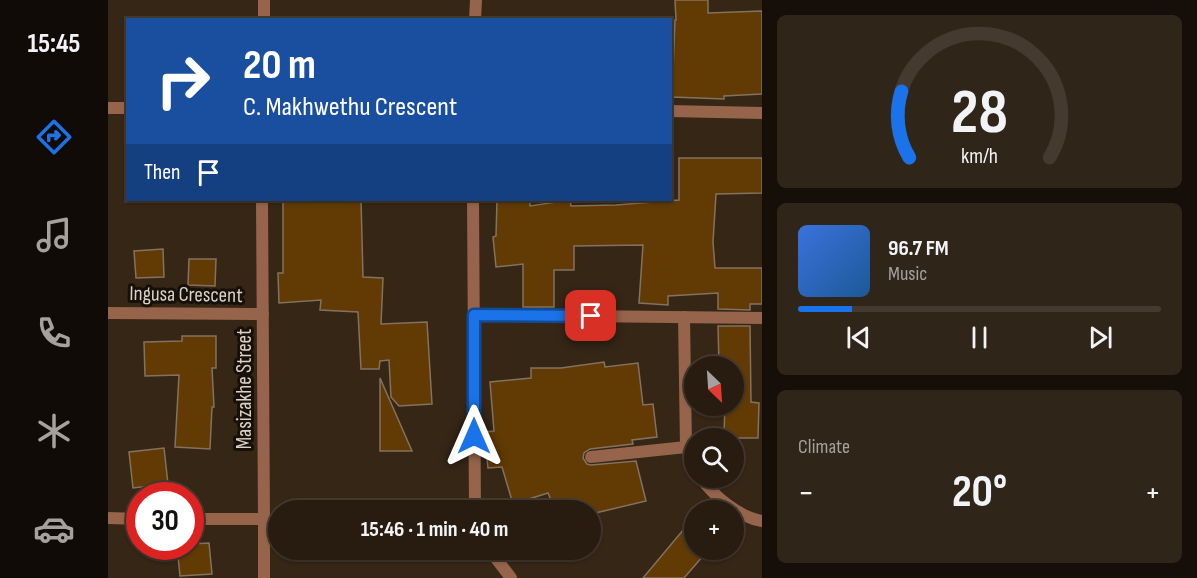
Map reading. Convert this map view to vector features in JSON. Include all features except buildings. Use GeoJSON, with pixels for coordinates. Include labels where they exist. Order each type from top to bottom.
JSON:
{"type":"FeatureCollection","features":[{"type":"Feature","properties":{"kind":"street"},"geometry":{"type":"LineString","coordinates":[[264,0],[264,18]]}},
{"type":"Feature","properties":{"kind":"street"},"geometry":{"type":"LineString","coordinates":[[475,18],[476,0]]}},
{"type":"Feature","properties":{"kind":"street"},"geometry":{"type":"LineString","coordinates":[[108,108],[126,108]]}},
{"type":"Feature","properties":{"kind":"street"},"geometry":{"type":"LineString","coordinates":[[672,111],[762,113]]}},
{"type":"Feature","properties":{"kind":"street","name":"Masizakhe Street"},"geometry":{"type":"LineString","coordinates":[[262,201],[264,578]]}},
{"type":"Feature","properties":{"kind":"street"},"geometry":{"type":"LineString","coordinates":[[473,201],[475,500]]}},
{"type":"Feature","properties":{"kind":"street","name":"Ingusa Crescent"},"geometry":{"type":"LineString","coordinates":[[108,313],[263,314]]}},
{"type":"Feature","properties":{"kind":"street"},"geometry":{"type":"LineString","coordinates":[[474,315],[762,318]]}},
{"type":"Feature","properties":{"kind":"street"},"geometry":{"type":"LineString","coordinates":[[684,317],[686,428]]}},
{"type":"Feature","properties":{"kind":"street"},"geometry":{"type":"LineString","coordinates":[[591,457],[684,447]]}},
{"type":"Feature","properties":{"kind":"street"},"geometry":{"type":"LineString","coordinates":[[709,488],[729,505],[751,519],[762,521]]}},
{"type":"Feature","properties":{"kind":"street"},"geometry":{"type":"LineString","coordinates":[[108,518],[126,519]]}},
{"type":"Feature","properties":{"kind":"street"},"geometry":{"type":"LineString","coordinates":[[204,519],[264,519]]}},
{"type":"Feature","properties":{"kind":"street"},"geometry":{"type":"LineString","coordinates":[[497,560],[511,578]]}},
{"type":"Feature","properties":{"kind":"route"},"geometry":{"type":"LineString","coordinates":[[474,436],[474,315],[591,316]]}}]}
